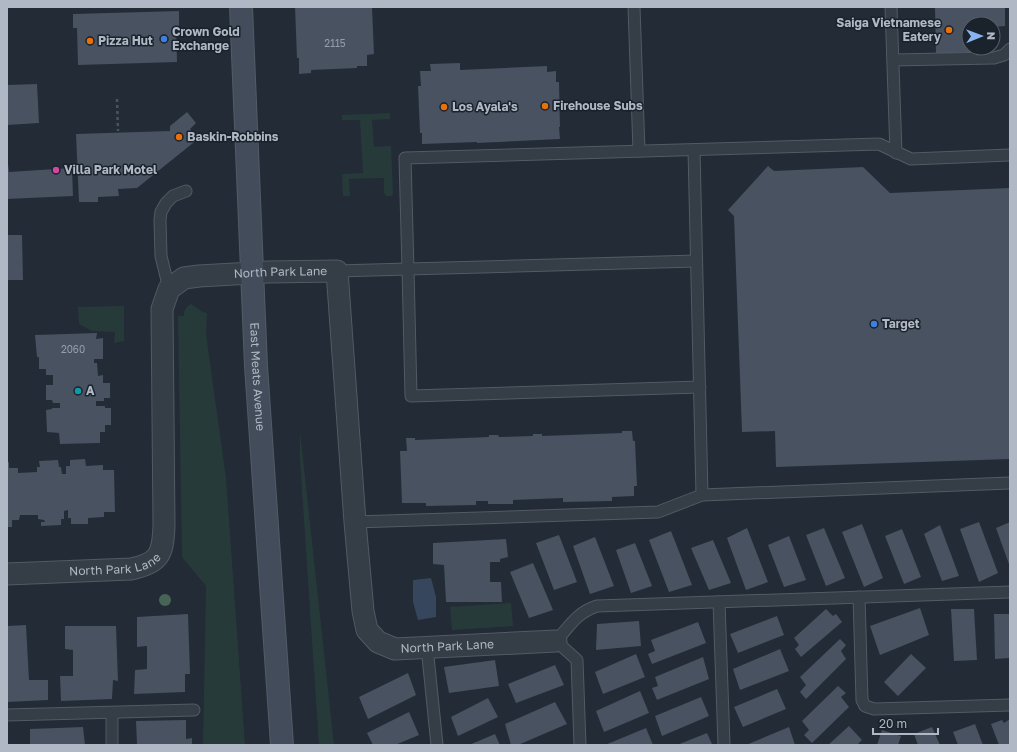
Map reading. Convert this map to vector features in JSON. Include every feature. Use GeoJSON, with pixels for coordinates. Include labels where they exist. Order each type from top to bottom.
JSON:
{"type":"FeatureCollection","features":[{"type":"Feature","properties":{"kind":"street","name":"East Meats Avenue"},"geometry":{"type":"LineString","coordinates":[[240,7],[256,366],[282,745]]}},
{"type":"Feature","properties":{"kind":"street","name":"North Park Lane"},"geometry":{"type":"LineString","coordinates":[[7,574],[131,569],[146,566],[153,562],[159,554],[163,542],[164,525],[161,316],[169,289],[184,278],[199,276],[287,271],[337,271],[355,522],[363,611],[367,630],[378,642],[395,649],[556,641]]}},
{"type":"Feature","properties":{"kind":"lane"},"geometry":{"type":"LineString","coordinates":[[634,7],[639,151]]}},
{"type":"Feature","properties":{"kind":"lane"},"geometry":{"type":"LineString","coordinates":[[890,7],[896,153]]}},
{"type":"Feature","properties":{"kind":"lane"},"geometry":{"type":"LineString","coordinates":[[892,60],[994,58],[1004,55],[1010,49]]}},
{"type":"Feature","properties":{"kind":"lane"},"geometry":{"type":"LineString","coordinates":[[700,387],[411,396],[405,158],[879,144],[896,153],[911,158],[1010,155]]}},
{"type":"Feature","properties":{"kind":"lane"},"geometry":{"type":"LineString","coordinates":[[694,150],[702,495]]}},
{"type":"Feature","properties":{"kind":"lane"},"geometry":{"type":"LineString","coordinates":[[169,289],[161,256],[161,212],[166,203],[173,196],[186,191]]}},
{"type":"Feature","properties":{"kind":"lane"},"geometry":{"type":"LineString","coordinates":[[337,271],[696,261]]}},
{"type":"Feature","properties":{"kind":"lane"},"geometry":{"type":"LineString","coordinates":[[355,522],[658,512],[702,495],[1010,483]]}},
{"type":"Feature","properties":{"kind":"lane"},"geometry":{"type":"LineString","coordinates":[[580,745],[577,660],[556,641],[576,617],[588,609],[597,606],[1010,592]]}},
{"type":"Feature","properties":{"kind":"lane"},"geometry":{"type":"LineString","coordinates":[[859,597],[862,700],[866,706],[874,709],[1010,705]]}},
{"type":"Feature","properties":{"kind":"lane"},"geometry":{"type":"LineString","coordinates":[[719,602],[724,745]]}},
{"type":"Feature","properties":{"kind":"lane"},"geometry":{"type":"LineString","coordinates":[[427,647],[437,745]]}},
{"type":"Feature","properties":{"kind":"lane"},"geometry":{"type":"LineString","coordinates":[[7,716],[194,710]]}},
{"type":"Feature","properties":{"kind":"lane"},"geometry":{"type":"LineString","coordinates":[[112,713],[112,745]]}},
{"type":"Feature","properties":{"kind":"path"},"geometry":{"type":"LineString","coordinates":[[117,100],[118,131]]}},
{"type":"Feature","properties":{"kind":"shaded area"},"geometry":{"type":"Polygon","coordinates":[[[390,113],[390,119],[372,120],[374,147],[391,146],[392,196],[386,196],[384,193],[384,178],[349,179],[350,196],[343,196],[342,174],[363,173],[360,120],[342,120],[342,115],[390,113]]]}},
{"type":"Feature","properties":{"kind":"shaded area"},"geometry":{"type":"Polygon","coordinates":[[[191,304],[207,313],[206,334],[226,478],[245,745],[203,745],[206,586],[182,557],[178,316],[184,316],[184,312],[191,304]]]}},
{"type":"Feature","properties":{"kind":"shaded area"},"geometry":{"type":"Polygon","coordinates":[[[124,306],[124,341],[114,343],[115,332],[92,331],[79,324],[78,307],[124,306]]]}},
{"type":"Feature","properties":{"kind":"shaded area"},"geometry":{"type":"Polygon","coordinates":[[[300,431],[334,745],[319,745],[300,459],[300,431]]]}},
{"type":"Feature","properties":{"kind":"shaded area"},"geometry":{"type":"Polygon","coordinates":[[[511,603],[513,626],[452,630],[450,607],[511,603]]]}},
{"type":"Feature","properties":{"kind":"water"},"geometry":{"type":"Polygon","coordinates":[[[431,578],[436,597],[436,617],[418,620],[413,602],[413,580],[431,578]]]}},
{"type":"Feature","properties":{"kind":"building"},"geometry":{"type":"Polygon","coordinates":[[[295,7],[372,7],[374,54],[367,55],[367,66],[357,66],[357,68],[311,70],[311,73],[299,74],[295,7]]]}},
{"type":"Feature","properties":{"kind":"building","name":"Saiga Vietnamese Eatery"},"geometry":{"type":"Polygon","coordinates":[[[935,7],[1005,7],[1005,26],[1001,26],[1001,16],[961,16],[961,52],[936,54],[935,7]]]}},
{"type":"Feature","properties":{"kind":"building"},"geometry":{"type":"Polygon","coordinates":[[[179,11],[179,26],[176,26],[177,62],[78,65],[77,28],[73,28],[73,14],[179,11]]]}},
{"type":"Feature","properties":{"kind":"building"},"geometry":{"type":"Polygon","coordinates":[[[460,63],[460,70],[547,66],[547,72],[556,71],[556,82],[559,82],[560,139],[422,144],[422,133],[420,133],[418,86],[421,86],[420,71],[431,71],[430,64],[460,63]]]}},
{"type":"Feature","properties":{"kind":"building"},"geometry":{"type":"Polygon","coordinates":[[[37,84],[39,123],[7,125],[7,85],[37,84]]]}},
{"type":"Feature","properties":{"kind":"building"},"geometry":{"type":"Polygon","coordinates":[[[187,112],[196,123],[190,129],[198,139],[137,188],[118,189],[119,196],[98,197],[98,202],[79,202],[76,134],[170,131],[170,126],[187,112]]]}},
{"type":"Feature","properties":{"kind":"building","name":"Villa Park Motel"},"geometry":{"type":"Polygon","coordinates":[[[7,164],[9,172],[72,168],[73,196],[7,199],[7,164]]]}},
{"type":"Feature","properties":{"kind":"building","name":"Target"},"geometry":{"type":"Polygon","coordinates":[[[768,166],[774,171],[863,167],[890,193],[1010,188],[1010,459],[776,467],[775,431],[742,432],[734,216],[728,210],[768,166]]]}},
{"type":"Feature","properties":{"kind":"building"},"geometry":{"type":"Polygon","coordinates":[[[7,235],[22,235],[23,280],[7,280],[7,235]]]}},
{"type":"Feature","properties":{"kind":"building","name":"A"},"geometry":{"type":"Polygon","coordinates":[[[97,333],[96,339],[103,338],[103,359],[94,359],[94,363],[97,363],[98,376],[103,375],[103,383],[110,383],[110,398],[104,398],[104,401],[96,401],[96,406],[111,408],[111,425],[105,425],[105,432],[100,432],[100,443],[60,444],[59,433],[47,432],[46,410],[60,408],[60,403],[53,403],[52,400],[46,400],[46,385],[53,385],[53,375],[46,375],[46,369],[39,369],[39,357],[37,357],[35,335],[97,333]]]}},
{"type":"Feature","properties":{"kind":"building"},"geometry":{"type":"Polygon","coordinates":[[[622,431],[632,431],[633,441],[635,441],[637,486],[634,486],[634,496],[612,497],[612,501],[563,502],[563,498],[513,500],[513,504],[488,504],[488,501],[476,501],[476,505],[426,506],[426,503],[402,503],[400,451],[407,451],[406,438],[415,438],[415,440],[489,437],[489,435],[498,435],[499,437],[533,436],[533,434],[542,434],[542,436],[622,433],[622,431]]]}},
{"type":"Feature","properties":{"kind":"building"},"geometry":{"type":"Polygon","coordinates":[[[85,459],[86,466],[103,465],[103,470],[114,470],[115,512],[104,512],[104,517],[88,518],[88,524],[71,524],[71,518],[68,518],[68,510],[64,511],[64,519],[61,519],[61,525],[41,526],[41,522],[45,522],[44,520],[38,519],[38,515],[20,515],[19,520],[12,520],[12,527],[7,527],[7,462],[9,462],[9,468],[18,468],[18,473],[37,472],[37,467],[40,467],[39,461],[58,460],[62,474],[66,474],[66,466],[70,466],[70,460],[85,459]]]}},
{"type":"Feature","properties":{"kind":"building"},"geometry":{"type":"Polygon","coordinates":[[[979,522],[998,573],[979,582],[960,529],[979,522]]]}},
{"type":"Feature","properties":{"kind":"building"},"geometry":{"type":"Polygon","coordinates":[[[1010,522],[1010,567],[996,528],[1010,522]]]}},
{"type":"Feature","properties":{"kind":"building"},"geometry":{"type":"Polygon","coordinates":[[[862,524],[883,578],[864,587],[842,532],[862,524]]]}},
{"type":"Feature","properties":{"kind":"building"},"geometry":{"type":"Polygon","coordinates":[[[940,525],[959,576],[942,581],[924,534],[940,525]]]}},
{"type":"Feature","properties":{"kind":"building"},"geometry":{"type":"Polygon","coordinates":[[[747,528],[768,582],[746,590],[727,538],[747,528]]]}},
{"type":"Feature","properties":{"kind":"building"},"geometry":{"type":"Polygon","coordinates":[[[824,528],[845,578],[826,586],[806,535],[824,528]]]}},
{"type":"Feature","properties":{"kind":"building"},"geometry":{"type":"Polygon","coordinates":[[[902,529],[921,577],[904,584],[885,536],[902,529]]]}},
{"type":"Feature","properties":{"kind":"building"},"geometry":{"type":"Polygon","coordinates":[[[671,531],[692,585],[669,592],[649,540],[671,531]]]}},
{"type":"Feature","properties":{"kind":"building"},"geometry":{"type":"Polygon","coordinates":[[[559,535],[577,582],[554,590],[536,543],[559,535]]]}},
{"type":"Feature","properties":{"kind":"building"},"geometry":{"type":"Polygon","coordinates":[[[789,536],[806,580],[784,587],[768,545],[789,536]]]}},
{"type":"Feature","properties":{"kind":"building"},"geometry":{"type":"Polygon","coordinates":[[[595,537],[614,586],[590,594],[573,546],[595,537]]]}},
{"type":"Feature","properties":{"kind":"building"},"geometry":{"type":"Polygon","coordinates":[[[506,539],[508,557],[500,559],[500,562],[490,562],[490,582],[501,582],[502,602],[446,602],[444,565],[433,564],[433,543],[506,539]]]}},
{"type":"Feature","properties":{"kind":"building"},"geometry":{"type":"Polygon","coordinates":[[[713,540],[731,583],[709,590],[691,548],[713,540]]]}},
{"type":"Feature","properties":{"kind":"building"},"geometry":{"type":"Polygon","coordinates":[[[635,543],[652,586],[631,593],[616,550],[635,543]]]}},
{"type":"Feature","properties":{"kind":"building"},"geometry":{"type":"Polygon","coordinates":[[[533,563],[553,610],[529,618],[510,572],[533,563]]]}},
{"type":"Feature","properties":{"kind":"building"},"geometry":{"type":"Polygon","coordinates":[[[920,608],[929,635],[880,655],[870,626],[920,608]]]}},
{"type":"Feature","properties":{"kind":"building"},"geometry":{"type":"Polygon","coordinates":[[[826,609],[833,616],[836,614],[842,622],[801,657],[795,649],[799,645],[794,638],[826,609]]]}},
{"type":"Feature","properties":{"kind":"building"},"geometry":{"type":"Polygon","coordinates":[[[951,609],[974,609],[977,660],[954,661],[951,609]]]}},
{"type":"Feature","properties":{"kind":"building"},"geometry":{"type":"Polygon","coordinates":[[[188,614],[190,674],[185,674],[185,692],[134,694],[135,670],[147,669],[147,646],[137,647],[137,617],[188,614]]]}},
{"type":"Feature","properties":{"kind":"building"},"geometry":{"type":"Polygon","coordinates":[[[994,614],[1010,614],[1010,658],[995,659],[994,614]]]}},
{"type":"Feature","properties":{"kind":"building"},"geometry":{"type":"Polygon","coordinates":[[[777,616],[784,635],[738,653],[730,634],[777,616]]]}},
{"type":"Feature","properties":{"kind":"building"},"geometry":{"type":"Polygon","coordinates":[[[639,621],[641,646],[596,650],[597,624],[639,621]]]}},
{"type":"Feature","properties":{"kind":"building"},"geometry":{"type":"Polygon","coordinates":[[[698,622],[706,643],[652,664],[648,654],[655,651],[651,640],[698,622]]]}},
{"type":"Feature","properties":{"kind":"building"},"geometry":{"type":"Polygon","coordinates":[[[26,625],[29,680],[48,680],[48,700],[7,702],[7,626],[26,625]]]}},
{"type":"Feature","properties":{"kind":"building"},"geometry":{"type":"Polygon","coordinates":[[[65,626],[116,626],[118,681],[113,680],[112,699],[61,701],[60,676],[73,676],[73,650],[65,649],[65,626]]]}},
{"type":"Feature","properties":{"kind":"building"},"geometry":{"type":"Polygon","coordinates":[[[840,639],[846,645],[841,651],[846,659],[806,699],[800,692],[806,685],[800,677],[840,639]]]}},
{"type":"Feature","properties":{"kind":"building"},"geometry":{"type":"Polygon","coordinates":[[[780,649],[789,671],[740,690],[733,669],[780,649]]]}},
{"type":"Feature","properties":{"kind":"building"},"geometry":{"type":"Polygon","coordinates":[[[636,654],[645,677],[603,694],[595,672],[636,654]]]}},
{"type":"Feature","properties":{"kind":"building"},"geometry":{"type":"Polygon","coordinates":[[[911,654],[926,668],[898,696],[884,682],[911,654]]]}},
{"type":"Feature","properties":{"kind":"building"},"geometry":{"type":"Polygon","coordinates":[[[703,657],[709,679],[657,700],[652,688],[658,686],[655,677],[703,657]]]}},
{"type":"Feature","properties":{"kind":"building"},"geometry":{"type":"Polygon","coordinates":[[[495,660],[499,686],[449,693],[444,667],[495,660]]]}},
{"type":"Feature","properties":{"kind":"building"},"geometry":{"type":"Polygon","coordinates":[[[555,665],[564,685],[516,703],[508,684],[555,665]]]}},
{"type":"Feature","properties":{"kind":"building"},"geometry":{"type":"Polygon","coordinates":[[[408,673],[416,695],[368,719],[359,697],[408,673]]]}},
{"type":"Feature","properties":{"kind":"building"},"geometry":{"type":"Polygon","coordinates":[[[838,686],[846,693],[841,697],[849,707],[812,743],[804,735],[809,730],[802,721],[838,686]]]}},
{"type":"Feature","properties":{"kind":"building"},"geometry":{"type":"Polygon","coordinates":[[[777,689],[786,709],[743,727],[734,707],[777,689]]]}},
{"type":"Feature","properties":{"kind":"building"},"geometry":{"type":"Polygon","coordinates":[[[640,691],[649,713],[604,732],[596,711],[640,691]]]}},
{"type":"Feature","properties":{"kind":"building"},"geometry":{"type":"Polygon","coordinates":[[[701,697],[709,716],[662,736],[655,716],[701,697]]]}},
{"type":"Feature","properties":{"kind":"building"},"geometry":{"type":"Polygon","coordinates":[[[488,698],[498,717],[458,736],[451,717],[488,698]]]}},
{"type":"Feature","properties":{"kind":"building"},"geometry":{"type":"Polygon","coordinates":[[[555,702],[567,724],[518,745],[511,745],[505,724],[555,702]]]}},
{"type":"Feature","properties":{"kind":"building"},"geometry":{"type":"Polygon","coordinates":[[[409,712],[419,735],[395,745],[373,745],[367,733],[409,712]]]}},
{"type":"Feature","properties":{"kind":"building"},"geometry":{"type":"Polygon","coordinates":[[[1010,719],[1010,745],[999,745],[991,724],[1002,720],[1004,723],[1010,719]]]}},
{"type":"Feature","properties":{"kind":"building"},"geometry":{"type":"Polygon","coordinates":[[[186,720],[186,739],[192,738],[192,745],[137,745],[136,721],[186,720]]]}},
{"type":"Feature","properties":{"kind":"building"},"geometry":{"type":"Polygon","coordinates":[[[975,724],[983,745],[958,745],[953,732],[975,724]]]}},
{"type":"Feature","properties":{"kind":"building"},"geometry":{"type":"Polygon","coordinates":[[[849,726],[862,740],[857,745],[828,745],[849,726]]]}},
{"type":"Feature","properties":{"kind":"building"},"geometry":{"type":"Polygon","coordinates":[[[83,727],[85,745],[30,745],[30,729],[83,727]]]}},
{"type":"Feature","properties":{"kind":"building"},"geometry":{"type":"Polygon","coordinates":[[[789,727],[795,745],[746,745],[789,727]]]}},
{"type":"Feature","properties":{"kind":"building"},"geometry":{"type":"Polygon","coordinates":[[[932,727],[940,745],[918,745],[914,734],[932,727]]]}},
{"type":"Feature","properties":{"kind":"building"},"geometry":{"type":"Polygon","coordinates":[[[646,728],[653,745],[605,745],[646,728]]]}},
{"type":"Feature","properties":{"kind":"building"},"geometry":{"type":"Polygon","coordinates":[[[882,730],[901,736],[898,745],[877,745],[882,730]]]}},
{"type":"Feature","properties":{"kind":"building"},"geometry":{"type":"Polygon","coordinates":[[[707,733],[712,744],[677,745],[707,733]]]}},
{"type":"Feature","properties":{"kind":"building"},"geometry":{"type":"Polygon","coordinates":[[[495,734],[500,745],[469,745],[495,734]]]}},
{"type":"Feature","properties":{"kind":"place","name":"Saiga Vietnamese Eatery"},"geometry":{"type":"Point","coordinates":[949,30]}},
{"type":"Feature","properties":{"kind":"place","name":"Crown Gold Exchange"},"geometry":{"type":"Point","coordinates":[164,39]}},
{"type":"Feature","properties":{"kind":"place","name":"Pizza Hut"},"geometry":{"type":"Point","coordinates":[90,41]}},
{"type":"Feature","properties":{"kind":"place","name":"Firehouse Subs"},"geometry":{"type":"Point","coordinates":[545,106]}},
{"type":"Feature","properties":{"kind":"place","name":"Los Ayala's"},"geometry":{"type":"Point","coordinates":[444,107]}},
{"type":"Feature","properties":{"kind":"place","name":"Baskin-Robbins"},"geometry":{"type":"Point","coordinates":[179,137]}},
{"type":"Feature","properties":{"kind":"place","name":"Villa Park Motel"},"geometry":{"type":"Point","coordinates":[56,170]}},
{"type":"Feature","properties":{"kind":"place","name":"Target"},"geometry":{"type":"Point","coordinates":[874,324]}},
{"type":"Feature","properties":{"kind":"place","name":"A"},"geometry":{"type":"Point","coordinates":[78,391]}}]}
